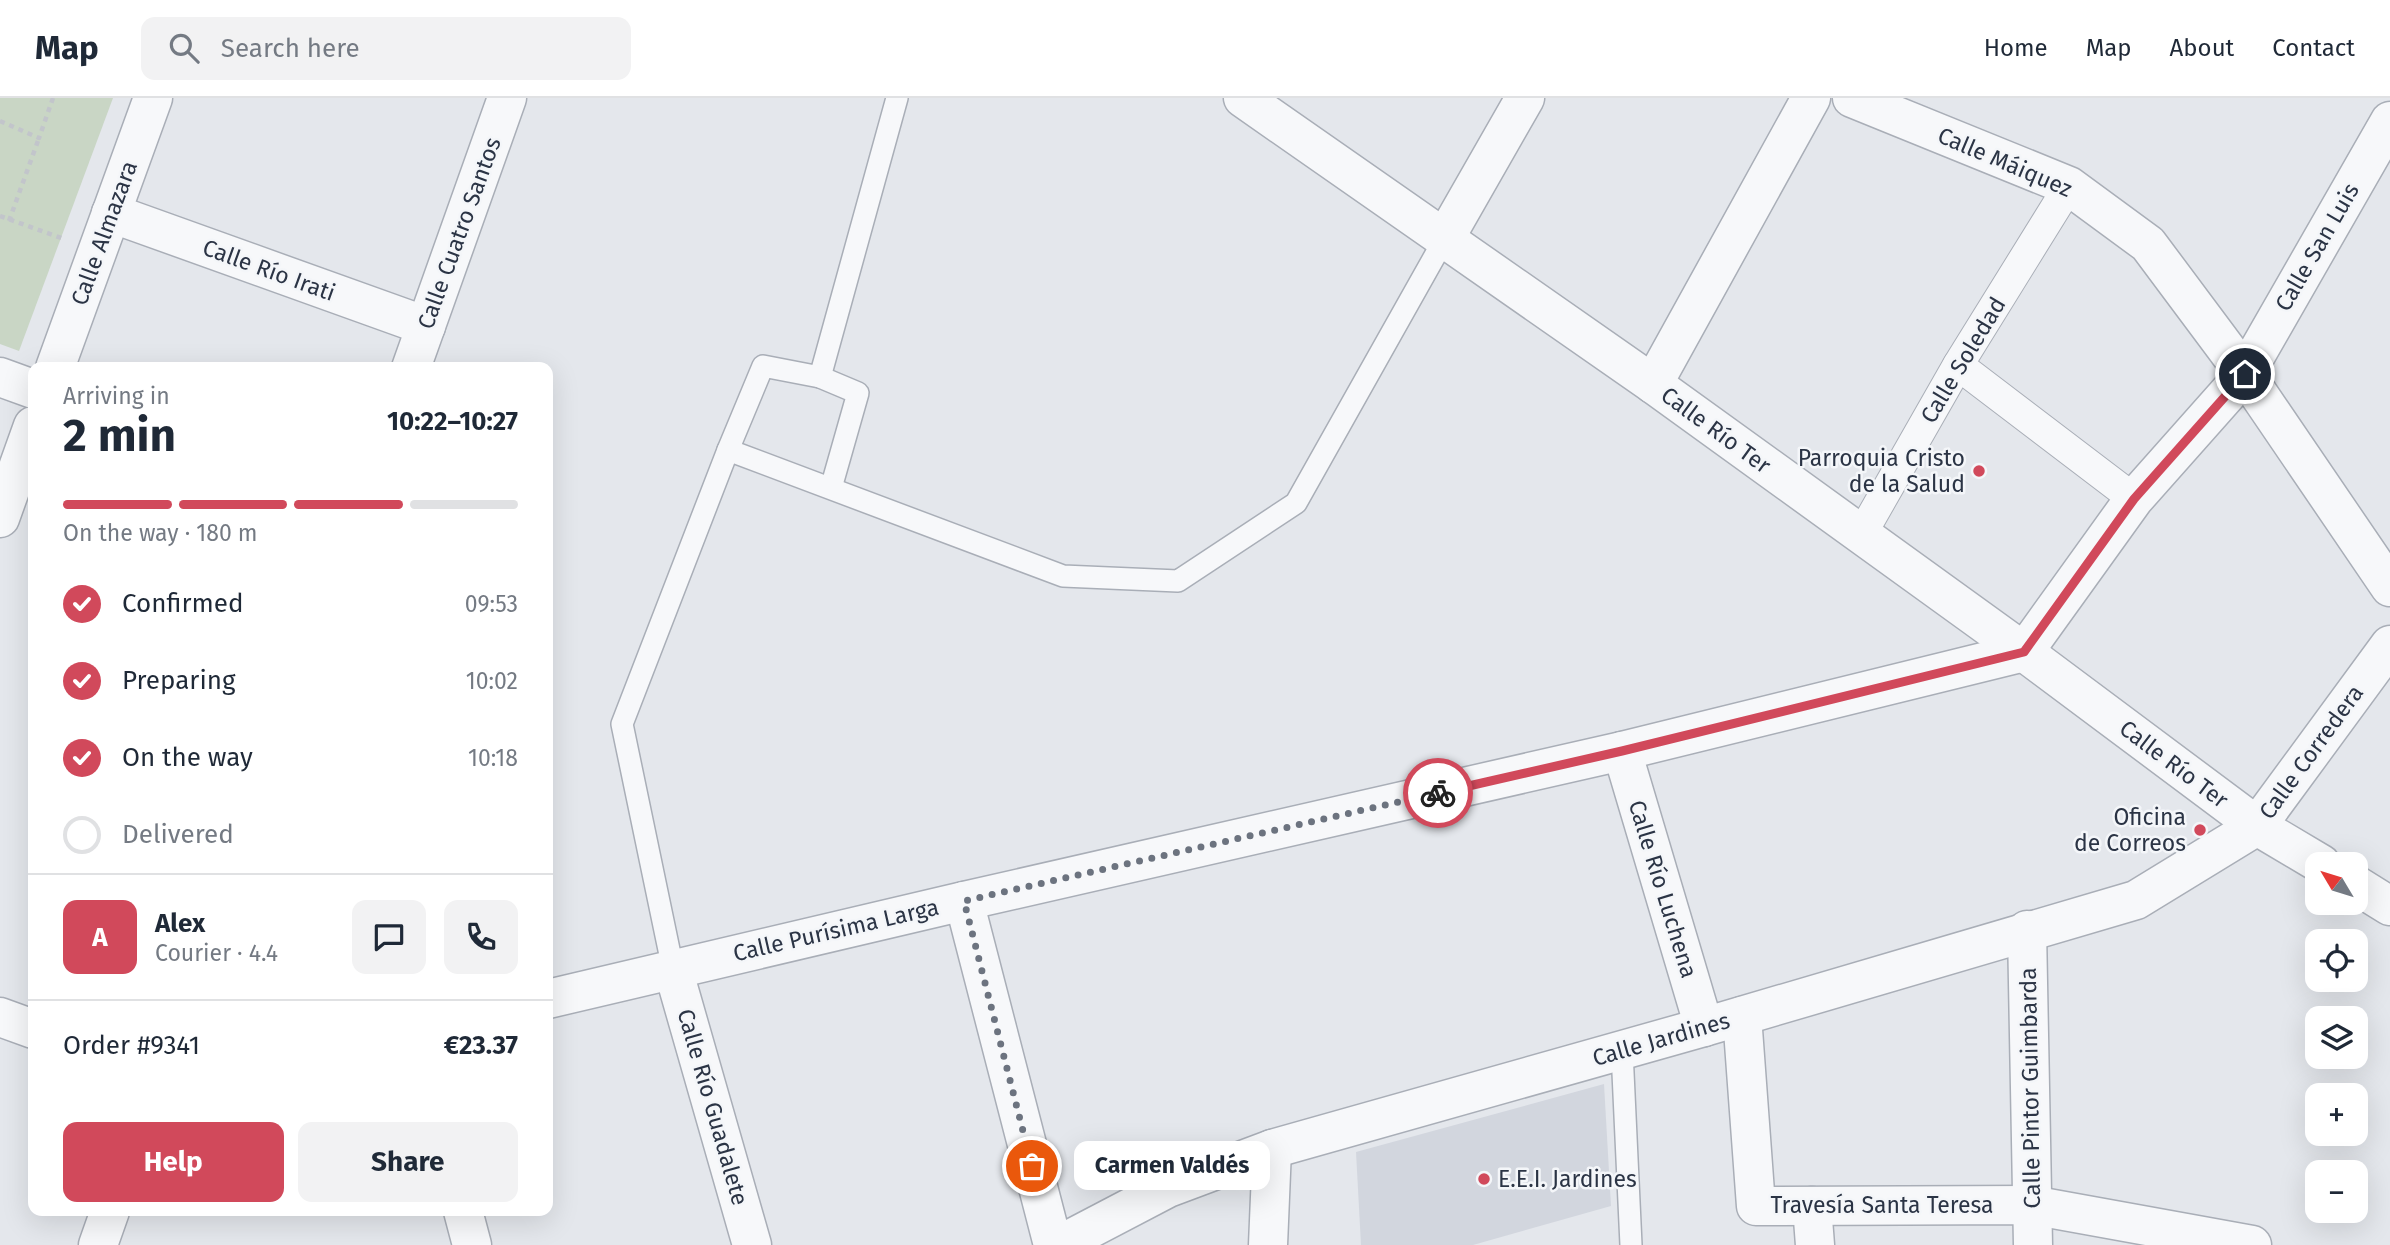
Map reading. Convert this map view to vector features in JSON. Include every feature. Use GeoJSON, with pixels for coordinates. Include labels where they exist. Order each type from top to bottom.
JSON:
{"type":"FeatureCollection","features":[{"type":"Feature","properties":{"kind":"street","name":"Calle Almazara"},"geometry":{"type":"LineString","coordinates":[[57,362],[153,98]]}},
{"type":"Feature","properties":{"kind":"street","name":"Calle Cuatro Santos"},"geometry":{"type":"LineString","coordinates":[[413,362],[507,98]]}},
{"type":"Feature","properties":{"kind":"street","name":"Calle Río Ter"},"geometry":{"type":"LineString","coordinates":[[1243,98],[1653,384],[2024,652],[2257,826],[2305,854]]}},
{"type":"Feature","properties":{"kind":"street"},"geometry":{"type":"LineString","coordinates":[[1445,238],[1525,98]]}},
{"type":"Feature","properties":{"kind":"street"},"geometry":{"type":"LineString","coordinates":[[1653,384],[1811,98]]}},
{"type":"Feature","properties":{"kind":"street","name":"Calle Máiquez"},"geometry":{"type":"LineString","coordinates":[[1852,98],[2069,186],[2148,244],[2245,374],[2390,587]]}},
{"type":"Feature","properties":{"kind":"street","name":"Calle San Luis"},"geometry":{"type":"LineString","coordinates":[[2024,652],[2134,499],[2245,374],[2390,121]]}},
{"type":"Feature","properties":{"kind":"street","name":"Calle Soledad"},"geometry":{"type":"LineString","coordinates":[[1861,536],[1958,365],[2069,186]]}},
{"type":"Feature","properties":{"kind":"street","name":"Calle Río Irati"},"geometry":{"type":"LineString","coordinates":[[111,213],[426,326]]}},
{"type":"Feature","properties":{"kind":"street"},"geometry":{"type":"LineString","coordinates":[[1958,365],[2134,499]]}},
{"type":"Feature","properties":{"kind":"street"},"geometry":{"type":"LineString","coordinates":[[0,377],[28,387]]}},
{"type":"Feature","properties":{"kind":"street"},"geometry":{"type":"LineString","coordinates":[[0,518],[28,440]]}},
{"type":"Feature","properties":{"kind":"street","name":"Calle Corredera"},"geometry":{"type":"LineString","coordinates":[[2257,826],[2390,645]]}},
{"type":"Feature","properties":{"kind":"street","name":"Calle Purísima Larga"},"geometry":{"type":"LineString","coordinates":[[553,998],[1622,751],[2024,652]]}},
{"type":"Feature","properties":{"kind":"street","name":"Calle Río Luchena"},"geometry":{"type":"LineString","coordinates":[[1622,751],[1704,1027]]}},
{"type":"Feature","properties":{"kind":"street","name":"Calle Jardines"},"geometry":{"type":"LineString","coordinates":[[1059,1245],[1168,1188],[1272,1149],[1622,1051],[2136,900],[2257,826]]}},
{"type":"Feature","properties":{"kind":"street"},"geometry":{"type":"LineString","coordinates":[[2368,892],[2390,906]]}},
{"type":"Feature","properties":{"kind":"street"},"geometry":{"type":"LineString","coordinates":[[964,901],[1053,1245]]}},
{"type":"Feature","properties":{"kind":"street","name":"Calle Pintor Guimbarda"},"geometry":{"type":"LineString","coordinates":[[2028,930],[2033,1245]]}},
{"type":"Feature","properties":{"kind":"street","name":"Calle Río Guadalete"},"geometry":{"type":"LineString","coordinates":[[673,969],[752,1245]]}},
{"type":"Feature","properties":{"kind":"street","name":"Travesía Santa Teresa"},"geometry":{"type":"LineString","coordinates":[[1742,1016],[1756,1206],[2031,1205],[2252,1245]]}},
{"type":"Feature","properties":{"kind":"street"},"geometry":{"type":"LineString","coordinates":[[0,1017],[28,1026]]}},
{"type":"Feature","properties":{"kind":"street"},"geometry":{"type":"LineString","coordinates":[[1268,1245],[1272,1149]]}},
{"type":"Feature","properties":{"kind":"street"},"geometry":{"type":"LineString","coordinates":[[1812,1206],[1815,1245]]}},
{"type":"Feature","properties":{"kind":"street"},"geometry":{"type":"LineString","coordinates":[[98,1245],[108,1216]]}},
{"type":"Feature","properties":{"kind":"street"},"geometry":{"type":"LineString","coordinates":[[464,1216],[472,1245]]}},
{"type":"Feature","properties":{"kind":"lane"},"geometry":{"type":"LineString","coordinates":[[820,377],[897,98]]}},
{"type":"Feature","properties":{"kind":"lane"},"geometry":{"type":"LineString","coordinates":[[728,450],[1063,576],[1178,581],[1296,503],[1445,238]]}},
{"type":"Feature","properties":{"kind":"lane"},"geometry":{"type":"LineString","coordinates":[[673,969],[622,724],[763,366],[820,377],[858,393],[831,488]]}},
{"type":"Feature","properties":{"kind":"lane"},"geometry":{"type":"LineString","coordinates":[[1622,1051],[1631,1245]]}},
{"type":"Feature","properties":{"kind":"path"},"geometry":{"type":"LineString","coordinates":[[9,220],[53,98]]}},
{"type":"Feature","properties":{"kind":"path"},"geometry":{"type":"LineString","coordinates":[[0,121],[39,138]]}},
{"type":"Feature","properties":{"kind":"path"},"geometry":{"type":"LineString","coordinates":[[0,216],[98,250]]}},
{"type":"Feature","properties":{"kind":"shaded area","name":"E.E.I. Jardines"},"geometry":{"type":"Polygon","coordinates":[[[1604,1084],[1611,1206],[1473,1245],[1361,1245],[1356,1152],[1604,1084]]]}},
{"type":"Feature","properties":{"kind":"green space"},"geometry":{"type":"Polygon","coordinates":[[[0,98],[113,98],[19,351],[0,344],[0,98]]]}},
{"type":"Feature","properties":{"kind":"way so far"},"geometry":{"type":"LineString","coordinates":[[1032,1166],[964,901],[1438,793]]}},
{"type":"Feature","properties":{"kind":"place","name":"Parroquia Cristo de la Salud"},"geometry":{"type":"Point","coordinates":[1979,471]}},
{"type":"Feature","properties":{"kind":"place","name":"Oficina de Correos"},"geometry":{"type":"Point","coordinates":[2200,830]}},
{"type":"Feature","properties":{"kind":"place","name":"Carmen Valdés"},"geometry":{"type":"Point","coordinates":[1032,1166]}},
{"type":"Feature","properties":{"kind":"place","name":"E.E.I. Jardines"},"geometry":{"type":"Point","coordinates":[1484,1179]}},
{"type":"Feature","properties":{"kind":"route"},"geometry":{"type":"LineString","coordinates":[[1438,793],[1622,751],[2024,652],[2134,499],[2245,374]]}}]}
